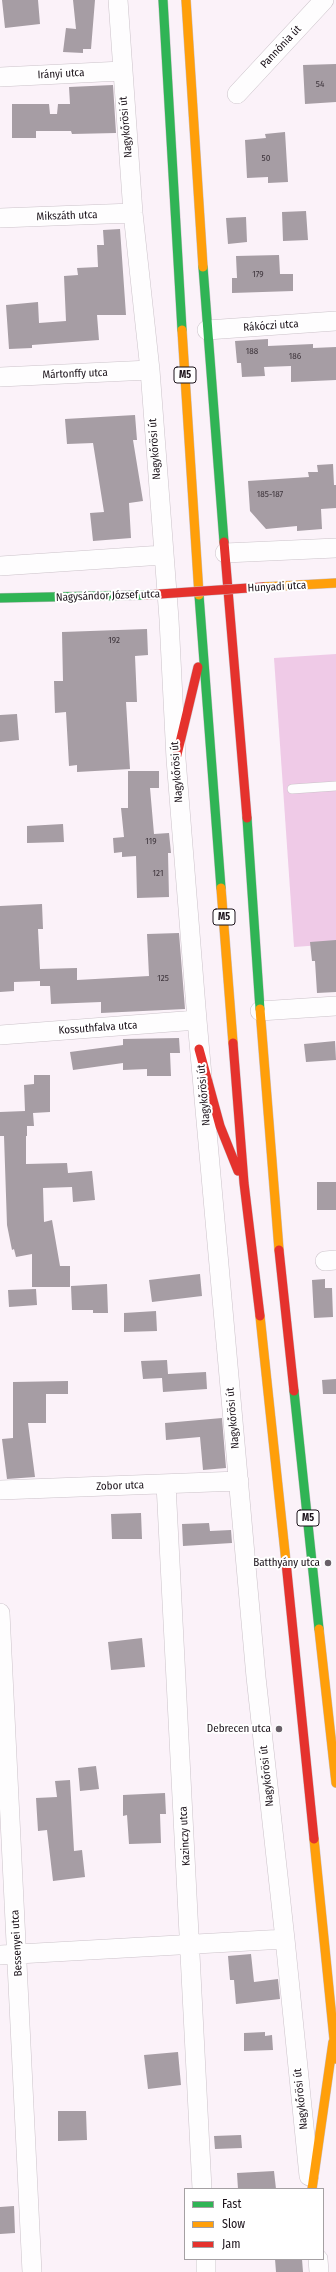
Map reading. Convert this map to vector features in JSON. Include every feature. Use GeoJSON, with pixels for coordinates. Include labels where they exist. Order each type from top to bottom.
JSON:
{"type":"FeatureCollection","features":[{"type":"Feature","properties":{"kind":"main road","name":"M5"},"geometry":{"type":"LineString","coordinates":[[163,0],[173,198],[203,650],[244,1183],[267,1380],[336,2059]]}},
{"type":"Feature","properties":{"kind":"main road","name":"M5"},"geometry":{"type":"LineString","coordinates":[[186,0],[207,330],[244,783],[275,1215],[336,1783]]}},
{"type":"Feature","properties":{"kind":"main road","name":"Hunyadi utca"},"geometry":{"type":"LineString","coordinates":[[217,591],[336,583]]}},
{"type":"Feature","properties":{"kind":"main road","name":"Nagysándor József utca"},"geometry":{"type":"LineString","coordinates":[[0,598],[217,591]]}},
{"type":"Feature","properties":{"kind":"main road"},"geometry":{"type":"LineString","coordinates":[[176,759],[203,650]]}},
{"type":"Feature","properties":{"kind":"main road"},"geometry":{"type":"LineString","coordinates":[[199,1049],[226,1146],[244,1183]]}},
{"type":"Feature","properties":{"kind":"main road"},"geometry":{"type":"LineString","coordinates":[[311,2188],[334,2037]]}},
{"type":"Feature","properties":{"kind":"street","name":"Nagykőrösi út"},"geometry":{"type":"LineString","coordinates":[[118,0],[133,213],[150,370],[169,619],[176,759],[199,1049],[256,1677],[286,1939],[311,2188]]}},
{"type":"Feature","properties":{"kind":"street","name":"Pannónia út"},"geometry":{"type":"LineString","coordinates":[[237,94],[324,0]]}},
{"type":"Feature","properties":{"kind":"street","name":"Irányi utca"},"geometry":{"type":"LineString","coordinates":[[0,77],[122,71]]}},
{"type":"Feature","properties":{"kind":"street","name":"Mikszáth utca"},"geometry":{"type":"LineString","coordinates":[[0,218],[133,213]]}},
{"type":"Feature","properties":{"kind":"street","name":"Rákóczi utca"},"geometry":{"type":"LineString","coordinates":[[207,330],[336,321]]}},
{"type":"Feature","properties":{"kind":"street","name":"Mártonffy utca"},"geometry":{"type":"LineString","coordinates":[[0,377],[150,370]]}},
{"type":"Feature","properties":{"kind":"street"},"geometry":{"type":"LineString","coordinates":[[226,553],[336,548]]}},
{"type":"Feature","properties":{"kind":"street"},"geometry":{"type":"LineString","coordinates":[[0,566],[163,554]]}},
{"type":"Feature","properties":{"kind":"street"},"geometry":{"type":"LineString","coordinates":[[260,1011],[336,1006]]}},
{"type":"Feature","properties":{"kind":"street","name":"Kossuthfalva utca"},"geometry":{"type":"LineString","coordinates":[[0,1035],[197,1020]]}},
{"type":"Feature","properties":{"kind":"street","name":"Zobor utca"},"geometry":{"type":"LineString","coordinates":[[0,1490],[239,1481]]}},
{"type":"Feature","properties":{"kind":"street","name":"Kazinczy utca"},"geometry":{"type":"LineString","coordinates":[[166,1484],[191,1944],[202,2188]]}},
{"type":"Feature","properties":{"kind":"street","name":"Bessenyei utca"},"geometry":{"type":"LineString","coordinates":[[0,1614],[9,1954],[32,2272]]}},
{"type":"Feature","properties":{"kind":"street"},"geometry":{"type":"LineString","coordinates":[[9,1954],[286,1939]]}},
{"type":"Feature","properties":{"kind":"street"},"geometry":{"type":"LineString","coordinates":[[206,2260],[206,2272]]}},
{"type":"Feature","properties":{"kind":"street"},"geometry":{"type":"LineString","coordinates":[[318,2260],[320,2272]]}},
{"type":"Feature","properties":{"kind":"lane"},"geometry":{"type":"LineString","coordinates":[[292,788],[336,786]]}},
{"type":"Feature","properties":{"kind":"shaded area"},"geometry":{"type":"Polygon","coordinates":[[[336,654],[336,944],[294,947],[274,658],[336,654]]]}},
{"type":"Feature","properties":{"kind":"building"},"geometry":{"type":"Polygon","coordinates":[[[2,0],[38,0],[40,24],[5,28],[2,0]]]}},
{"type":"Feature","properties":{"kind":"building"},"geometry":{"type":"Polygon","coordinates":[[[73,0],[95,0],[91,49],[83,49],[83,53],[63,52],[66,28],[76,29],[73,0]]]}},
{"type":"Feature","properties":{"kind":"building"},"geometry":{"type":"Polygon","coordinates":[[[336,64],[336,102],[305,104],[303,65],[336,64]]]}},
{"type":"Feature","properties":{"kind":"building"},"geometry":{"type":"Polygon","coordinates":[[[113,85],[116,133],[72,134],[71,131],[36,131],[36,138],[12,138],[12,104],[49,104],[50,114],[57,114],[58,104],[70,104],[69,87],[113,85]]]}},
{"type":"Feature","properties":{"kind":"building"},"geometry":{"type":"Polygon","coordinates":[[[285,132],[288,182],[268,183],[268,177],[247,178],[245,140],[266,138],[265,134],[285,132]]]}},
{"type":"Feature","properties":{"kind":"building"},"geometry":{"type":"Polygon","coordinates":[[[306,211],[308,240],[283,241],[282,212],[306,211]]]}},
{"type":"Feature","properties":{"kind":"building"},"geometry":{"type":"Polygon","coordinates":[[[246,217],[247,242],[228,244],[226,218],[246,217]]]}},
{"type":"Feature","properties":{"kind":"building"},"geometry":{"type":"Polygon","coordinates":[[[120,229],[126,315],[97,315],[99,340],[32,345],[32,348],[9,349],[6,305],[38,302],[39,323],[66,321],[64,276],[78,275],[77,268],[98,267],[97,245],[104,245],[103,230],[120,229]]]}},
{"type":"Feature","properties":{"kind":"building"},"geometry":{"type":"Polygon","coordinates":[[[279,255],[280,274],[293,274],[293,291],[232,293],[232,278],[237,278],[236,256],[279,255]]]}},
{"type":"Feature","properties":{"kind":"building"},"geometry":{"type":"Polygon","coordinates":[[[268,339],[268,346],[313,344],[313,348],[336,347],[336,380],[291,382],[291,366],[264,367],[265,376],[242,377],[241,363],[237,363],[235,341],[268,339]]]}},
{"type":"Feature","properties":{"kind":"building"},"geometry":{"type":"Polygon","coordinates":[[[135,415],[137,440],[133,440],[143,501],[129,503],[131,538],[93,541],[90,513],[104,512],[93,443],[67,444],[65,419],[135,415]]]}},
{"type":"Feature","properties":{"kind":"building"},"geometry":{"type":"Polygon","coordinates":[[[333,464],[334,485],[336,485],[336,508],[321,509],[322,529],[297,531],[297,526],[266,529],[250,511],[248,481],[309,477],[308,472],[318,472],[317,465],[333,464]]]}},
{"type":"Feature","properties":{"kind":"building"},"geometry":{"type":"Polygon","coordinates":[[[147,629],[148,655],[135,656],[137,702],[126,702],[130,769],[77,772],[77,765],[69,766],[66,712],[55,713],[54,681],[63,681],[62,632],[147,629]]]}},
{"type":"Feature","properties":{"kind":"building"},"geometry":{"type":"Polygon","coordinates":[[[17,714],[19,740],[0,742],[0,715],[17,714]]]}},
{"type":"Feature","properties":{"kind":"building"},"geometry":{"type":"Polygon","coordinates":[[[128,771],[159,771],[159,788],[150,788],[154,834],[169,833],[171,853],[168,853],[169,897],[137,898],[136,856],[122,857],[122,852],[114,853],[113,838],[124,837],[121,808],[128,808],[128,771]]]}},
{"type":"Feature","properties":{"kind":"building"},"geometry":{"type":"Polygon","coordinates":[[[63,824],[64,842],[27,843],[27,826],[63,824]]]}},
{"type":"Feature","properties":{"kind":"building"},"geometry":{"type":"Polygon","coordinates":[[[42,904],[43,929],[38,929],[40,969],[77,968],[77,980],[149,976],[147,934],[179,933],[185,1009],[101,1013],[101,1002],[51,1004],[50,986],[40,986],[40,981],[14,982],[14,991],[0,992],[0,906],[42,904]]]}},
{"type":"Feature","properties":{"kind":"building"},"geometry":{"type":"Polygon","coordinates":[[[336,940],[336,992],[317,993],[315,961],[312,961],[310,942],[336,940]]]}},
{"type":"Feature","properties":{"kind":"building"},"geometry":{"type":"Polygon","coordinates":[[[179,1038],[180,1053],[170,1053],[171,1076],[147,1076],[147,1069],[123,1070],[123,1063],[73,1070],[70,1052],[123,1045],[123,1039],[179,1038]]]}},
{"type":"Feature","properties":{"kind":"building"},"geometry":{"type":"Polygon","coordinates":[[[335,1041],[336,1060],[306,1062],[304,1044],[335,1041]]]}},
{"type":"Feature","properties":{"kind":"building"},"geometry":{"type":"Polygon","coordinates":[[[34,1075],[50,1075],[50,1112],[33,1113],[34,1126],[27,1126],[26,1164],[67,1163],[68,1173],[92,1171],[95,1200],[73,1202],[72,1187],[43,1188],[44,1222],[52,1220],[60,1266],[70,1266],[70,1287],[32,1287],[32,1254],[16,1257],[14,1249],[12,1250],[7,1225],[4,1136],[0,1136],[0,1112],[25,1111],[24,1085],[34,1084],[34,1075]]]}},
{"type":"Feature","properties":{"kind":"building"},"geometry":{"type":"Polygon","coordinates":[[[317,1182],[336,1182],[336,1210],[317,1210],[317,1182]]]}},
{"type":"Feature","properties":{"kind":"building"},"geometry":{"type":"Polygon","coordinates":[[[200,1274],[202,1296],[152,1302],[149,1280],[200,1274]]]}},
{"type":"Feature","properties":{"kind":"building"},"geometry":{"type":"Polygon","coordinates":[[[325,1279],[325,1288],[332,1288],[333,1317],[314,1318],[312,1280],[325,1279]]]}},
{"type":"Feature","properties":{"kind":"building"},"geometry":{"type":"Polygon","coordinates":[[[107,1284],[108,1313],[93,1313],[93,1310],[72,1310],[71,1286],[107,1284]]]}},
{"type":"Feature","properties":{"kind":"building"},"geometry":{"type":"Polygon","coordinates":[[[36,1289],[37,1305],[9,1307],[8,1290],[36,1289]]]}},
{"type":"Feature","properties":{"kind":"building"},"geometry":{"type":"Polygon","coordinates":[[[156,1311],[157,1331],[124,1332],[124,1313],[156,1311]]]}},
{"type":"Feature","properties":{"kind":"building"},"geometry":{"type":"Polygon","coordinates":[[[167,1360],[168,1374],[206,1372],[207,1389],[163,1392],[162,1378],[143,1379],[141,1361],[167,1360]]]}},
{"type":"Feature","properties":{"kind":"building"},"geometry":{"type":"Polygon","coordinates":[[[336,1379],[336,1394],[323,1394],[322,1380],[336,1379]]]}},
{"type":"Feature","properties":{"kind":"building"},"geometry":{"type":"Polygon","coordinates":[[[68,1381],[68,1394],[46,1394],[46,1423],[28,1423],[35,1477],[7,1479],[2,1439],[13,1438],[13,1382],[68,1381]]]}},
{"type":"Feature","properties":{"kind":"building"},"geometry":{"type":"Polygon","coordinates":[[[222,1418],[226,1468],[203,1470],[200,1437],[166,1440],[165,1423],[222,1418]]]}},
{"type":"Feature","properties":{"kind":"building"},"geometry":{"type":"Polygon","coordinates":[[[141,1513],[142,1539],[112,1539],[111,1514],[141,1513]]]}},
{"type":"Feature","properties":{"kind":"building"},"geometry":{"type":"Polygon","coordinates":[[[209,1523],[210,1531],[231,1530],[232,1543],[183,1546],[182,1524],[209,1523]]]}},
{"type":"Feature","properties":{"kind":"building"},"geometry":{"type":"Polygon","coordinates":[[[142,1638],[145,1667],[111,1670],[108,1642],[142,1638]]]}},
{"type":"Feature","properties":{"kind":"building"},"geometry":{"type":"Polygon","coordinates":[[[96,1766],[99,1789],[80,1791],[78,1768],[96,1766]]]}},
{"type":"Feature","properties":{"kind":"building"},"geometry":{"type":"Polygon","coordinates":[[[70,1780],[74,1851],[82,1850],[85,1877],[53,1881],[47,1830],[38,1831],[36,1798],[57,1797],[55,1781],[70,1780]]]}},
{"type":"Feature","properties":{"kind":"building"},"geometry":{"type":"Polygon","coordinates":[[[165,1793],[166,1814],[160,1814],[161,1843],[129,1844],[127,1815],[123,1816],[123,1795],[165,1793]]]}},
{"type":"Feature","properties":{"kind":"building"},"geometry":{"type":"Polygon","coordinates":[[[251,1954],[254,1982],[278,1979],[280,1999],[236,2004],[234,1980],[230,1980],[228,1956],[251,1954]]]}},
{"type":"Feature","properties":{"kind":"building"},"geometry":{"type":"Polygon","coordinates":[[[265,2032],[265,2036],[272,2035],[273,2050],[244,2051],[244,2033],[265,2032]]]}},
{"type":"Feature","properties":{"kind":"building"},"geometry":{"type":"Polygon","coordinates":[[[178,2052],[181,2085],[148,2089],[144,2055],[178,2052]]]}},
{"type":"Feature","properties":{"kind":"building"},"geometry":{"type":"Polygon","coordinates":[[[58,2111],[86,2111],[87,2140],[58,2141],[58,2111]]]}},
{"type":"Feature","properties":{"kind":"building"},"geometry":{"type":"Polygon","coordinates":[[[241,2135],[242,2148],[215,2149],[214,2136],[241,2135]]]}},
{"type":"Feature","properties":{"kind":"building"},"geometry":{"type":"Polygon","coordinates":[[[274,2171],[276,2188],[238,2188],[237,2173],[274,2171]]]}},
{"type":"Feature","properties":{"kind":"building"},"geometry":{"type":"Polygon","coordinates":[[[14,2206],[15,2233],[0,2234],[0,2207],[14,2206]]]}},
{"type":"Feature","properties":{"kind":"building"},"geometry":{"type":"Polygon","coordinates":[[[275,2260],[302,2260],[303,2272],[276,2272],[275,2260]]]}},
{"type":"Feature","properties":{"kind":"traffic: fast"},"geometry":{"type":"LineString","coordinates":[[163,0],[182,330]]}},
{"type":"Feature","properties":{"kind":"traffic: fast"},"geometry":{"type":"LineString","coordinates":[[203,267],[224,542]]}},
{"type":"Feature","properties":{"kind":"traffic: fast"},"geometry":{"type":"LineString","coordinates":[[0,598],[145,595]]}},
{"type":"Feature","properties":{"kind":"traffic: fast"},"geometry":{"type":"LineString","coordinates":[[199,595],[221,888]]}},
{"type":"Feature","properties":{"kind":"traffic: fast"},"geometry":{"type":"LineString","coordinates":[[247,818],[260,1009]]}},
{"type":"Feature","properties":{"kind":"traffic: fast"},"geometry":{"type":"LineString","coordinates":[[294,1391],[319,1629]]}},
{"type":"Feature","properties":{"kind":"traffic: slow"},"geometry":{"type":"LineString","coordinates":[[186,0],[203,267]]}},
{"type":"Feature","properties":{"kind":"traffic: slow"},"geometry":{"type":"LineString","coordinates":[[182,330],[199,595]]}},
{"type":"Feature","properties":{"kind":"traffic: slow"},"geometry":{"type":"LineString","coordinates":[[263,587],[336,583]]}},
{"type":"Feature","properties":{"kind":"traffic: slow"},"geometry":{"type":"LineString","coordinates":[[221,888],[233,1043]]}},
{"type":"Feature","properties":{"kind":"traffic: slow"},"geometry":{"type":"LineString","coordinates":[[260,1009],[279,1250]]}},
{"type":"Feature","properties":{"kind":"traffic: slow"},"geometry":{"type":"LineString","coordinates":[[260,1316],[286,1562]]}},
{"type":"Feature","properties":{"kind":"traffic: slow"},"geometry":{"type":"LineString","coordinates":[[319,1629],[336,1783]]}},
{"type":"Feature","properties":{"kind":"traffic: slow"},"geometry":{"type":"LineString","coordinates":[[314,1839],[336,2059]]}},
{"type":"Feature","properties":{"kind":"traffic: slow"},"geometry":{"type":"LineString","coordinates":[[312,2188],[333,2042]]}},
{"type":"Feature","properties":{"kind":"traffic: jam"},"geometry":{"type":"LineString","coordinates":[[224,542],[247,818]]}},
{"type":"Feature","properties":{"kind":"traffic: jam"},"geometry":{"type":"LineString","coordinates":[[145,595],[263,587]]}},
{"type":"Feature","properties":{"kind":"traffic: jam"},"geometry":{"type":"LineString","coordinates":[[176,759],[198,667]]}},
{"type":"Feature","properties":{"kind":"traffic: jam"},"geometry":{"type":"LineString","coordinates":[[233,1043],[244,1183],[260,1316]]}},
{"type":"Feature","properties":{"kind":"traffic: jam"},"geometry":{"type":"LineString","coordinates":[[199,1049],[220,1126],[238,1171]]}},
{"type":"Feature","properties":{"kind":"traffic: jam"},"geometry":{"type":"LineString","coordinates":[[279,1250],[294,1391]]}},
{"type":"Feature","properties":{"kind":"traffic: jam"},"geometry":{"type":"LineString","coordinates":[[286,1562],[314,1839]]}},
{"type":"Feature","properties":{"kind":"place","name":"Batthyány utca"},"geometry":{"type":"Point","coordinates":[328,1563]}},
{"type":"Feature","properties":{"kind":"place","name":"Debrecen utca"},"geometry":{"type":"Point","coordinates":[279,1729]}}]}
